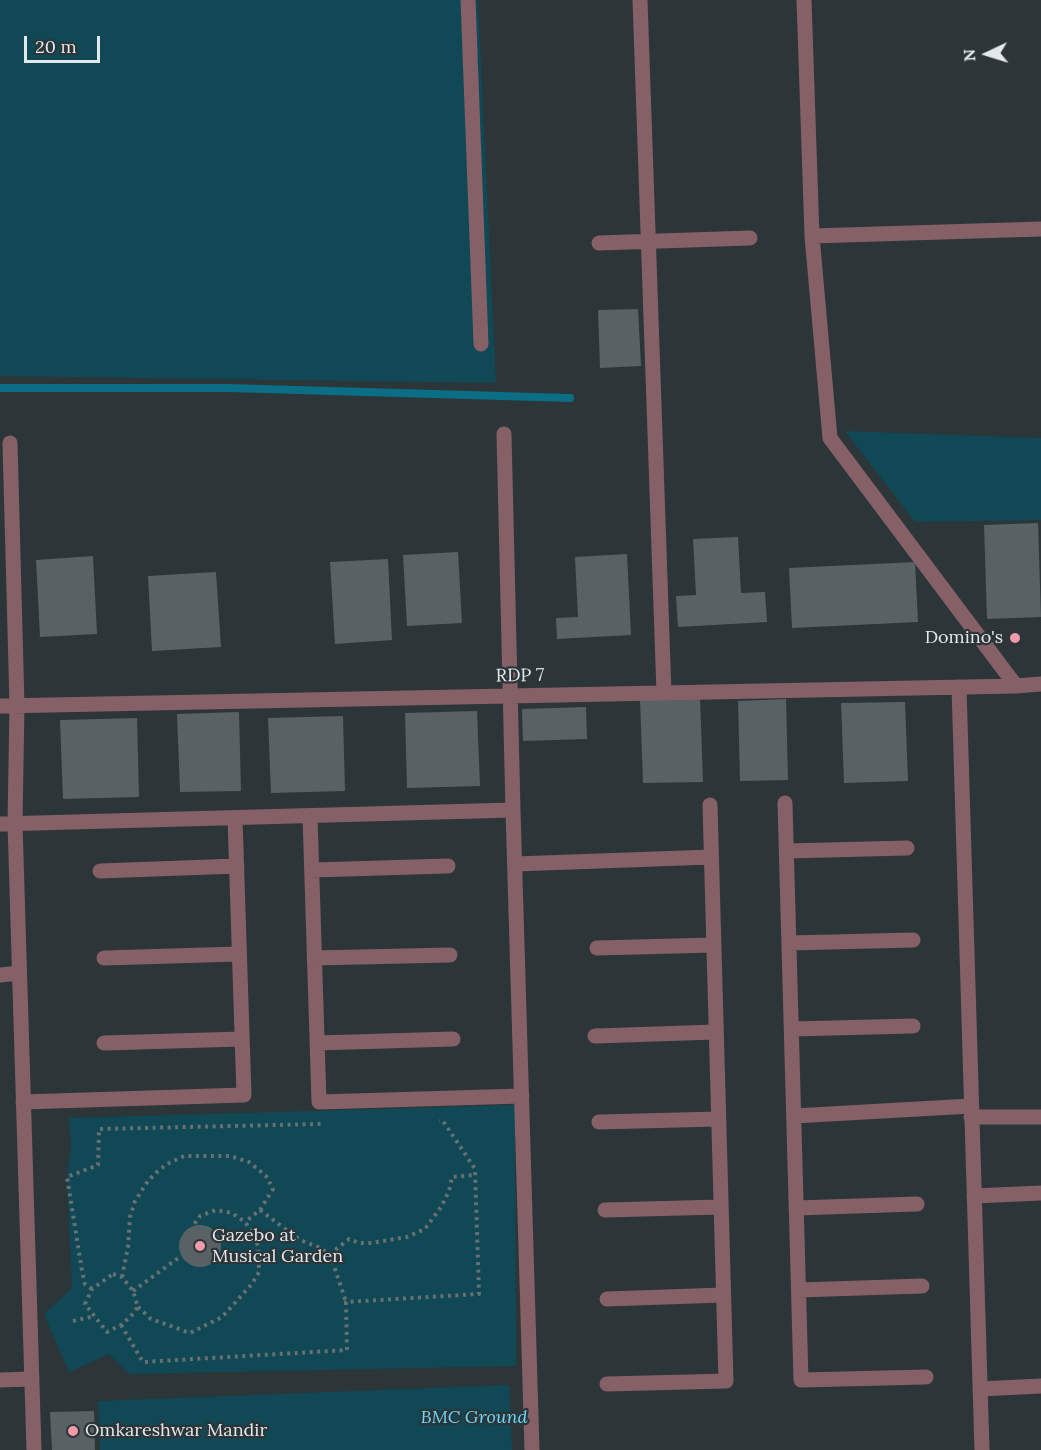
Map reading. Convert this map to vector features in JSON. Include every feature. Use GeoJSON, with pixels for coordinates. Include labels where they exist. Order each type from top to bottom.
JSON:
{"type":"FeatureCollection","features":[{"type":"Feature","properties":{"kind":"street"},"geometry":{"type":"LineString","coordinates":[[468,0],[481,344]]}},
{"type":"Feature","properties":{"kind":"street"},"geometry":{"type":"LineString","coordinates":[[640,0],[664,693]]}},
{"type":"Feature","properties":{"kind":"street"},"geometry":{"type":"LineString","coordinates":[[804,0],[812,236],[830,438],[1016,686]]}},
{"type":"Feature","properties":{"kind":"street"},"geometry":{"type":"LineString","coordinates":[[812,236],[1041,229]]}},
{"type":"Feature","properties":{"kind":"street"},"geometry":{"type":"LineString","coordinates":[[600,243],[750,238]]}},
{"type":"Feature","properties":{"kind":"street"},"geometry":{"type":"LineString","coordinates":[[504,434],[532,1450]]}},
{"type":"Feature","properties":{"kind":"street"},"geometry":{"type":"LineString","coordinates":[[10,443],[17,705],[7,824],[19,973],[34,1450]]}},
{"type":"Feature","properties":{"kind":"street","name":"RDP 7"},"geometry":{"type":"LineString","coordinates":[[0,706],[1041,684]]}},
{"type":"Feature","properties":{"kind":"street"},"geometry":{"type":"LineString","coordinates":[[959,687],[982,1450]]}},
{"type":"Feature","properties":{"kind":"street"},"geometry":{"type":"LineString","coordinates":[[785,803],[801,1380],[926,1377]]}},
{"type":"Feature","properties":{"kind":"street"},"geometry":{"type":"LineString","coordinates":[[607,1384],[726,1381],[710,805]]}},
{"type":"Feature","properties":{"kind":"street"},"geometry":{"type":"LineString","coordinates":[[7,824],[513,810]]}},
{"type":"Feature","properties":{"kind":"street"},"geometry":{"type":"LineString","coordinates":[[310,816],[319,1102],[522,1096]]}},
{"type":"Feature","properties":{"kind":"street"},"geometry":{"type":"LineString","coordinates":[[23,1102],[244,1095],[235,818]]}},
{"type":"Feature","properties":{"kind":"street"},"geometry":{"type":"LineString","coordinates":[[787,851],[907,848]]}},
{"type":"Feature","properties":{"kind":"street"},"geometry":{"type":"LineString","coordinates":[[515,864],[711,857]]}},
{"type":"Feature","properties":{"kind":"street"},"geometry":{"type":"LineString","coordinates":[[100,871],[237,866]]}},
{"type":"Feature","properties":{"kind":"street"},"geometry":{"type":"LineString","coordinates":[[312,870],[448,866]]}},
{"type":"Feature","properties":{"kind":"street"},"geometry":{"type":"LineString","coordinates":[[789,944],[913,940]]}},
{"type":"Feature","properties":{"kind":"street"},"geometry":{"type":"LineString","coordinates":[[597,948],[714,945]]}},
{"type":"Feature","properties":{"kind":"street"},"geometry":{"type":"LineString","coordinates":[[104,958],[239,954]]}},
{"type":"Feature","properties":{"kind":"street"},"geometry":{"type":"LineString","coordinates":[[314,958],[450,955]]}},
{"type":"Feature","properties":{"kind":"street"},"geometry":{"type":"LineString","coordinates":[[0,975],[19,973]]}},
{"type":"Feature","properties":{"kind":"street"},"geometry":{"type":"LineString","coordinates":[[792,1029],[913,1026]]}},
{"type":"Feature","properties":{"kind":"street"},"geometry":{"type":"LineString","coordinates":[[595,1036],[716,1032]]}},
{"type":"Feature","properties":{"kind":"street"},"geometry":{"type":"LineString","coordinates":[[104,1043],[242,1039]]}},
{"type":"Feature","properties":{"kind":"street"},"geometry":{"type":"LineString","coordinates":[[317,1043],[453,1039]]}},
{"type":"Feature","properties":{"kind":"street"},"geometry":{"type":"LineString","coordinates":[[794,1116],[971,1112],[1041,1117]]}},
{"type":"Feature","properties":{"kind":"street"},"geometry":{"type":"LineString","coordinates":[[599,1122],[718,1119]]}},
{"type":"Feature","properties":{"kind":"street"},"geometry":{"type":"LineString","coordinates":[[974,1196],[1041,1193]]}},
{"type":"Feature","properties":{"kind":"street"},"geometry":{"type":"LineString","coordinates":[[796,1208],[917,1204]]}},
{"type":"Feature","properties":{"kind":"street"},"geometry":{"type":"LineString","coordinates":[[605,1210],[721,1207]]}},
{"type":"Feature","properties":{"kind":"street"},"geometry":{"type":"LineString","coordinates":[[799,1290],[922,1286]]}},
{"type":"Feature","properties":{"kind":"street"},"geometry":{"type":"LineString","coordinates":[[607,1299],[723,1295]]}},
{"type":"Feature","properties":{"kind":"street"},"geometry":{"type":"LineString","coordinates":[[0,1380],[32,1379]]}},
{"type":"Feature","properties":{"kind":"street"},"geometry":{"type":"LineString","coordinates":[[980,1389],[1041,1386]]}},
{"type":"Feature","properties":{"kind":"path"},"geometry":{"type":"LineString","coordinates":[[346,1302],[479,1294],[475,1169],[443,1120],[432,1121]]}},
{"type":"Feature","properties":{"kind":"path"},"geometry":{"type":"LineString","coordinates":[[92,1289],[85,1284],[82,1271],[67,1178],[98,1165],[99,1129],[329,1124]]}},
{"type":"Feature","properties":{"kind":"path"},"geometry":{"type":"LineString","coordinates":[[122,1277],[128,1247],[130,1217],[135,1201],[148,1181],[167,1164],[184,1156],[230,1156],[249,1161],[266,1176],[273,1189],[260,1210],[245,1222]]}},
{"type":"Feature","properties":{"kind":"path"},"geometry":{"type":"LineString","coordinates":[[330,1254],[349,1239],[359,1243],[371,1243],[406,1237],[425,1229],[441,1207],[449,1191],[452,1177],[475,1175]]}},
{"type":"Feature","properties":{"kind":"path"},"geometry":{"type":"LineString","coordinates":[[138,1307],[121,1325],[107,1332],[85,1304],[92,1289],[113,1274],[122,1277],[133,1291],[138,1307],[151,1319],[190,1333],[222,1317],[252,1284],[259,1272],[258,1246],[245,1222],[232,1214],[216,1210],[200,1216],[193,1226]]}},
{"type":"Feature","properties":{"kind":"path"},"geometry":{"type":"LineString","coordinates":[[121,1325],[144,1362],[346,1350],[346,1302],[330,1254],[300,1240],[260,1210]]}},
{"type":"Feature","properties":{"kind":"path"},"geometry":{"type":"LineString","coordinates":[[133,1291],[181,1256]]}},
{"type":"Feature","properties":{"kind":"path"},"geometry":{"type":"LineString","coordinates":[[73,1321],[95,1316]]}},
{"type":"Feature","properties":{"kind":"green space"},"geometry":{"type":"Polygon","coordinates":[[[0,0],[478,0],[496,383],[0,376],[0,0]]]}},
{"type":"Feature","properties":{"kind":"green space"},"geometry":{"type":"Polygon","coordinates":[[[845,431],[1041,438],[1041,520],[915,522],[845,431]]]}},
{"type":"Feature","properties":{"kind":"green space"},"geometry":{"type":"Polygon","coordinates":[[[515,1105],[516,1366],[129,1374],[109,1354],[69,1372],[44,1314],[72,1288],[67,1177],[71,1147],[69,1118],[515,1105]]]}},
{"type":"Feature","properties":{"kind":"green space","name":"BMC Ground"},"geometry":{"type":"Polygon","coordinates":[[[509,1385],[512,1450],[100,1450],[98,1401],[509,1385]]]}},
{"type":"Feature","properties":{"kind":"building"},"geometry":{"type":"Polygon","coordinates":[[[638,309],[641,366],[600,368],[598,310],[638,309]]]}},
{"type":"Feature","properties":{"kind":"building"},"geometry":{"type":"Polygon","coordinates":[[[1038,523],[1041,617],[987,619],[984,525],[1038,523]]]}},
{"type":"Feature","properties":{"kind":"building"},"geometry":{"type":"Polygon","coordinates":[[[738,537],[741,593],[765,592],[767,622],[678,627],[676,596],[696,595],[693,539],[738,537]]]}},
{"type":"Feature","properties":{"kind":"building"},"geometry":{"type":"Polygon","coordinates":[[[458,552],[462,623],[407,626],[403,555],[458,552]]]}},
{"type":"Feature","properties":{"kind":"building"},"geometry":{"type":"Polygon","coordinates":[[[627,554],[631,635],[557,639],[556,618],[578,617],[575,557],[627,554]]]}},
{"type":"Feature","properties":{"kind":"building"},"geometry":{"type":"Polygon","coordinates":[[[93,556],[97,634],[40,637],[36,560],[93,556]]]}},
{"type":"Feature","properties":{"kind":"building"},"geometry":{"type":"Polygon","coordinates":[[[388,559],[392,640],[335,644],[330,562],[388,559]]]}},
{"type":"Feature","properties":{"kind":"building"},"geometry":{"type":"Polygon","coordinates":[[[915,562],[918,622],[792,628],[789,568],[915,562]]]}},
{"type":"Feature","properties":{"kind":"building"},"geometry":{"type":"Polygon","coordinates":[[[216,572],[221,647],[152,651],[148,576],[216,572]]]}},
{"type":"Feature","properties":{"kind":"building"},"geometry":{"type":"Polygon","coordinates":[[[700,697],[703,782],[643,783],[640,699],[700,697]]]}},
{"type":"Feature","properties":{"kind":"building"},"geometry":{"type":"Polygon","coordinates":[[[786,699],[788,780],[740,781],[738,701],[786,699]]]}},
{"type":"Feature","properties":{"kind":"building"},"geometry":{"type":"Polygon","coordinates":[[[905,702],[908,781],[844,783],[841,703],[905,702]]]}},
{"type":"Feature","properties":{"kind":"building"},"geometry":{"type":"Polygon","coordinates":[[[586,707],[587,739],[523,741],[522,709],[586,707]]]}},
{"type":"Feature","properties":{"kind":"building"},"geometry":{"type":"Polygon","coordinates":[[[477,711],[480,786],[407,788],[405,713],[477,711]]]}},
{"type":"Feature","properties":{"kind":"building"},"geometry":{"type":"Polygon","coordinates":[[[239,712],[241,791],[180,792],[177,714],[239,712]]]}},
{"type":"Feature","properties":{"kind":"building"},"geometry":{"type":"Polygon","coordinates":[[[343,716],[345,791],[271,793],[268,718],[343,716]]]}},
{"type":"Feature","properties":{"kind":"building"},"geometry":{"type":"Polygon","coordinates":[[[137,718],[139,797],[63,799],[60,720],[137,718]]]}},
{"type":"Feature","properties":{"kind":"building","name":"Gazebo at Musical Garden"},"geometry":{"type":"Polygon","coordinates":[[[200,1225],[215,1231],[221,1246],[215,1261],[200,1267],[185,1261],[179,1246],[185,1231],[200,1225]]]}},
{"type":"Feature","properties":{"kind":"building","name":"Omkareshwar Mandir"},"geometry":{"type":"Polygon","coordinates":[[[94,1411],[95,1450],[52,1450],[50,1412],[94,1411]]]}},
{"type":"Feature","properties":{"kind":"waterway"},"geometry":{"type":"LineString","coordinates":[[0,388],[229,388],[570,398]]}},
{"type":"Feature","properties":{"kind":"place","name":"Domino's"},"geometry":{"type":"Point","coordinates":[1015,638]}},
{"type":"Feature","properties":{"kind":"place","name":"Gazebo at Musical Garden"},"geometry":{"type":"Point","coordinates":[200,1246]}},
{"type":"Feature","properties":{"kind":"place","name":"Omkareshwar Mandir"},"geometry":{"type":"Point","coordinates":[73,1431]}}]}
